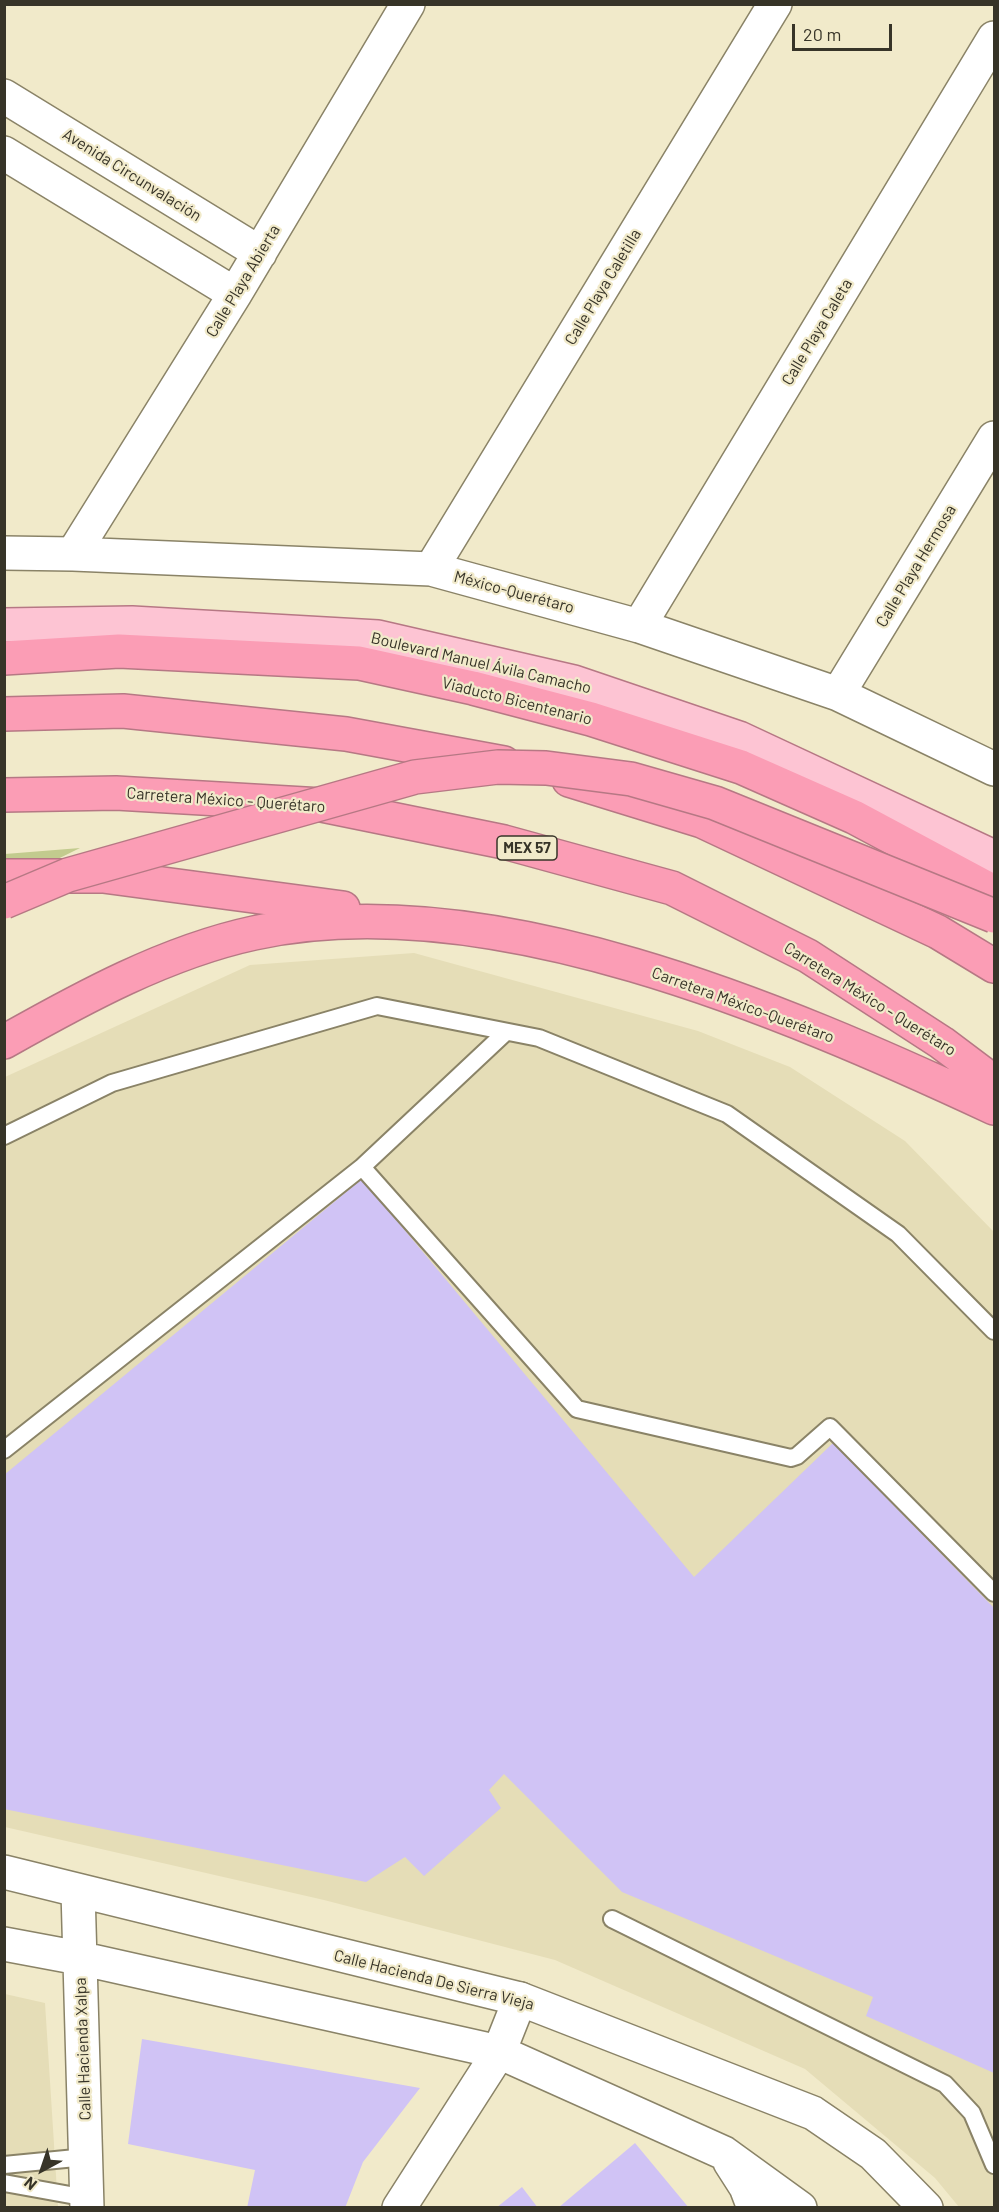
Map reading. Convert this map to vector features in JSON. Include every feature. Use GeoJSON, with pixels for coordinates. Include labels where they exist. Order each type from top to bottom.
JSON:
{"type":"FeatureCollection","features":[{"type":"Feature","properties":{"kind":"highway","name":"Viaducto Bicentenario"},"geometry":{"type":"LineString","coordinates":[[4,658],[119,651],[359,663],[472,688],[591,719],[741,767],[854,817],[994,892]]}},
{"type":"Feature","properties":{"kind":"highway"},"geometry":{"type":"LineString","coordinates":[[4,714],[123,711],[346,734],[535,769],[702,821],[938,932],[994,966]]}},
{"type":"Feature","properties":{"kind":"highway"},"geometry":{"type":"LineString","coordinates":[[4,902],[68,875],[415,777],[498,767],[546,768],[631,780],[716,803],[994,916]]}},
{"type":"Feature","properties":{"kind":"highway","name":"Carretera México - Querétaro"},"geometry":{"type":"LineString","coordinates":[[4,795],[116,793],[322,805],[504,842],[672,888],[808,956],[942,1043],[994,1082]]}},
{"type":"Feature","properties":{"kind":"highway"},"geometry":{"type":"LineString","coordinates":[[4,876],[104,876],[189,886],[470,930]]}},
{"type":"Feature","properties":{"kind":"highway","name":"Carretera México-Querétaro"},"geometry":{"type":"LineString","coordinates":[[4,1042],[155,965],[203,946],[298,924],[390,921],[470,930],[584,952],[705,987],[875,1056],[994,1108]]}},
{"type":"Feature","properties":{"kind":"main road","name":"Boulevard Manuel Ávila Camacho"},"geometry":{"type":"LineString","coordinates":[[4,625],[132,623],[378,637],[574,682],[739,738],[994,857]]}},
{"type":"Feature","properties":{"kind":"street","name":"Calle Playa Abierta"},"geometry":{"type":"LineString","coordinates":[[73,554],[260,253],[408,4]]}},
{"type":"Feature","properties":{"kind":"street","name":"Calle Playa Caletilla"},"geometry":{"type":"LineString","coordinates":[[431,569],[775,4]]}},
{"type":"Feature","properties":{"kind":"street","name":"Calle Playa Caleta"},"geometry":{"type":"LineString","coordinates":[[639,626],[994,38]]}},
{"type":"Feature","properties":{"kind":"street","name":"Avenida Circunvalación"},"geometry":{"type":"LineString","coordinates":[[4,96],[260,253]]}},
{"type":"Feature","properties":{"kind":"street"},"geometry":{"type":"LineString","coordinates":[[4,153],[235,294]]}},
{"type":"Feature","properties":{"kind":"street","name":"Calle Playa Hermosa"},"geometry":{"type":"LineString","coordinates":[[838,694],[994,438]]}},
{"type":"Feature","properties":{"kind":"street","name":"México-Querétaro"},"geometry":{"type":"LineString","coordinates":[[4,554],[73,554],[431,569],[639,626],[838,694],[994,769]]}},
{"type":"Feature","properties":{"kind":"street","name":"Calle Hacienda De Sierra Vieja"},"geometry":{"type":"LineString","coordinates":[[4,1872],[520,1999],[813,2113],[873,2154],[926,2208]]}},
{"type":"Feature","properties":{"kind":"street","name":"Calle Hacienda Xalpa"},"geometry":{"type":"LineString","coordinates":[[78,1891],[87,2203]]}},
{"type":"Feature","properties":{"kind":"street"},"geometry":{"type":"LineString","coordinates":[[4,1944],[79,1958],[499,2052],[724,2153],[800,2208]]}},
{"type":"Feature","properties":{"kind":"street"},"geometry":{"type":"LineString","coordinates":[[399,2208],[499,2052],[520,1999]]}},
{"type":"Feature","properties":{"kind":"street"},"geometry":{"type":"LineString","coordinates":[[724,2153],[746,2187],[754,2208]]}},
{"type":"Feature","properties":{"kind":"lane"},"geometry":{"type":"LineString","coordinates":[[4,1136],[112,1083],[377,1006],[539,1038],[727,1114],[898,1234],[994,1331]]}},
{"type":"Feature","properties":{"kind":"lane"},"geometry":{"type":"LineString","coordinates":[[4,1450],[362,1167],[506,1032]]}},
{"type":"Feature","properties":{"kind":"lane"},"geometry":{"type":"LineString","coordinates":[[362,1167],[577,1409],[790,1458],[797,1456],[830,1426],[994,1593]]}},
{"type":"Feature","properties":{"kind":"lane"},"geometry":{"type":"LineString","coordinates":[[612,1919],[945,2084],[972,2113],[994,2165]]}},
{"type":"Feature","properties":{"kind":"lane"},"geometry":{"type":"LineString","coordinates":[[4,2165],[86,2157]]}},
{"type":"Feature","properties":{"kind":"lane"},"geometry":{"type":"LineString","coordinates":[[4,2183],[87,2203]]}},
{"type":"Feature","properties":{"kind":"shaded area"},"geometry":{"type":"Polygon","coordinates":[[[414,953],[698,1031],[790,1067],[905,1141],[994,1232],[994,2207],[959,2207],[935,2178],[805,2069],[555,1960],[324,1900],[5,1827],[5,1077],[250,965],[414,953]]]}},
{"type":"Feature","properties":{"kind":"shaded area"},"geometry":{"type":"Polygon","coordinates":[[[5,1994],[45,2003],[58,2207],[5,2208],[5,1994]]]}},
{"type":"Feature","properties":{"kind":"green space"},"geometry":{"type":"Polygon","coordinates":[[[80,848],[5,885],[5,854],[80,848]]]}},
{"type":"Feature","properties":{"kind":"building"},"geometry":{"type":"Polygon","coordinates":[[[362,1179],[694,1577],[833,1443],[994,1608],[994,2073],[866,2016],[873,1997],[622,1892],[504,1774],[489,1790],[501,1808],[424,1876],[405,1857],[366,1882],[4,1809],[4,1475],[362,1179]]]}},
{"type":"Feature","properties":{"kind":"building"},"geometry":{"type":"Polygon","coordinates":[[[142,2039],[420,2088],[363,2162],[345,2208],[247,2208],[255,2170],[128,2144],[142,2039]]]}},
{"type":"Feature","properties":{"kind":"building"},"geometry":{"type":"Polygon","coordinates":[[[635,2143],[689,2208],[558,2208],[635,2143]]]}},
{"type":"Feature","properties":{"kind":"building"},"geometry":{"type":"Polygon","coordinates":[[[522,2187],[538,2208],[496,2208],[522,2187]]]}}]}
